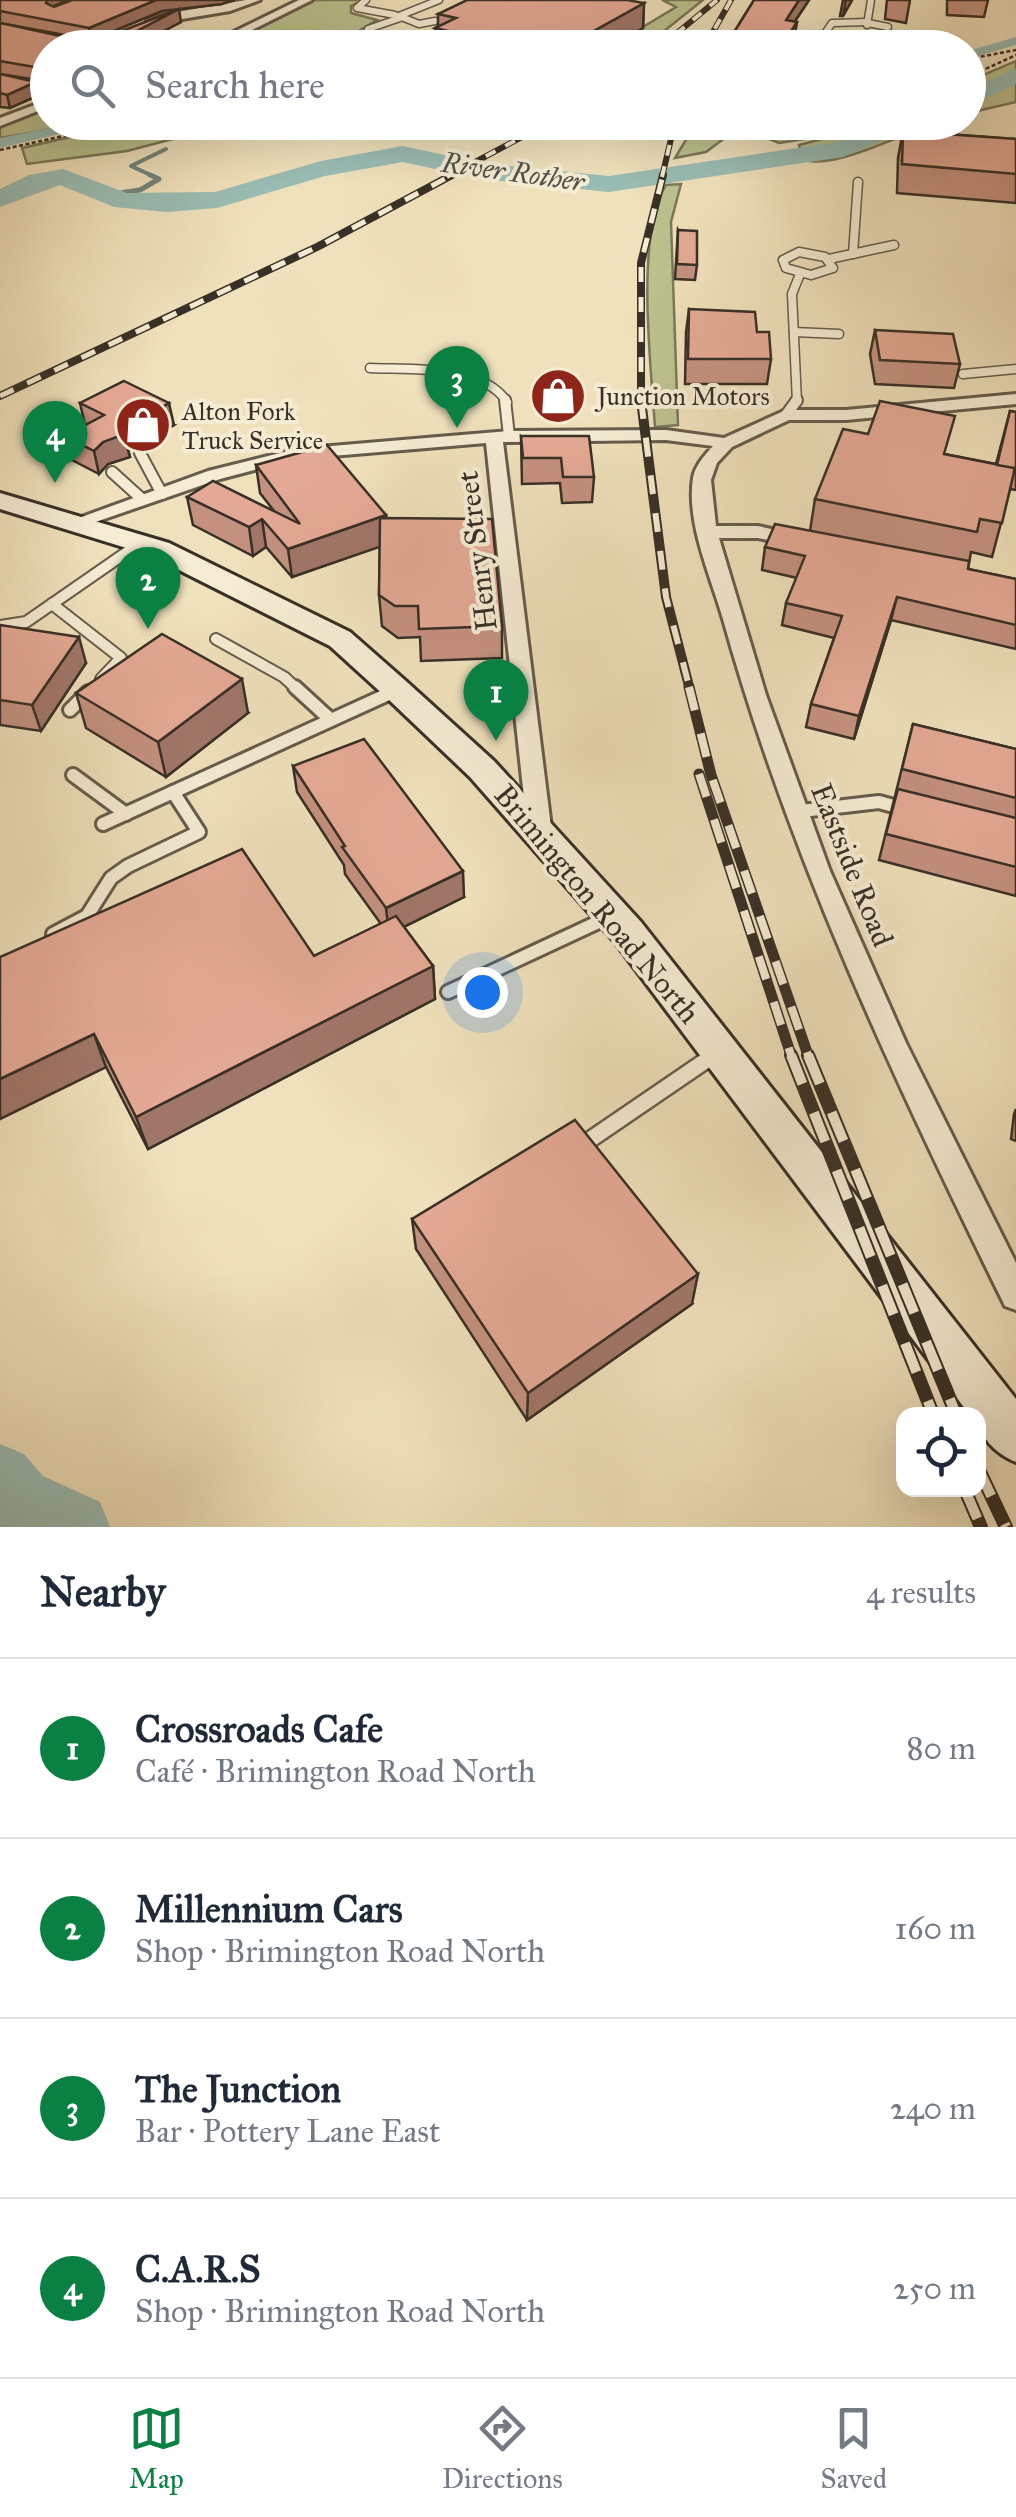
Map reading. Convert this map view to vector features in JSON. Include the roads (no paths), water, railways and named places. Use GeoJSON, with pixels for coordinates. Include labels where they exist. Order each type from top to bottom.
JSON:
{"type":"FeatureCollection","features":[{"type":"Feature","properties":{"kind":"main road","name":"Brimington Road North"},"geometry":{"type":"LineString","coordinates":[[0,501],[140,543],[340,639],[397,690],[482,769],[613,916],[1016,1438]]}},
{"type":"Feature","properties":{"kind":"street"},"geometry":{"type":"LineString","coordinates":[[138,27],[180,14],[255,0]]}},
{"type":"Feature","properties":{"kind":"street"},"geometry":{"type":"LineString","coordinates":[[244,30],[307,0]]}},
{"type":"Feature","properties":{"kind":"street"},"geometry":{"type":"LineString","coordinates":[[0,122],[30,104]]}},
{"type":"Feature","properties":{"kind":"street"},"geometry":{"type":"LineString","coordinates":[[74,523],[296,454],[501,437],[666,436],[726,442],[786,416],[846,415],[1016,399]]}},
{"type":"Feature","properties":{"kind":"street","name":"Henry Street"},"geometry":{"type":"LineString","coordinates":[[501,437],[540,835]]}},
{"type":"Feature","properties":{"kind":"street","name":"Eastside Road"},"geometry":{"type":"LineString","coordinates":[[726,442],[708,462],[702,480],[710,532],[744,660],[794,812],[918,1103],[1016,1295]]}},
{"type":"Feature","properties":{"kind":"street"},"geometry":{"type":"LineString","coordinates":[[710,532],[758,532],[813,544]]}},
{"type":"Feature","properties":{"kind":"lane"},"geometry":{"type":"LineString","coordinates":[[366,0],[356,8],[419,24],[434,22]]}},
{"type":"Feature","properties":{"kind":"lane"},"geometry":{"type":"LineString","coordinates":[[368,30],[439,0]]}},
{"type":"Feature","properties":{"kind":"lane"},"geometry":{"type":"LineString","coordinates":[[868,23],[870,0]]}},
{"type":"Feature","properties":{"kind":"lane"},"geometry":{"type":"LineString","coordinates":[[824,30],[832,23],[868,23],[888,28]]}},
{"type":"Feature","properties":{"kind":"lane"},"geometry":{"type":"LineString","coordinates":[[854,254],[858,182]]}},
{"type":"Feature","properties":{"kind":"lane"},"geometry":{"type":"LineString","coordinates":[[829,259],[833,264],[829,271],[800,274],[786,268],[786,257],[807,252],[829,259],[894,245]]}},
{"type":"Feature","properties":{"kind":"lane"},"geometry":{"type":"LineString","coordinates":[[786,416],[797,404],[792,294],[800,274]]}},
{"type":"Feature","properties":{"kind":"lane"},"geometry":{"type":"LineString","coordinates":[[794,332],[839,334]]}},
{"type":"Feature","properties":{"kind":"lane"},"geometry":{"type":"LineString","coordinates":[[370,368],[466,378],[496,387],[508,402],[501,437]]}},
{"type":"Feature","properties":{"kind":"lane"},"geometry":{"type":"LineString","coordinates":[[964,374],[1016,368]]}},
{"type":"Feature","properties":{"kind":"lane"},"geometry":{"type":"LineString","coordinates":[[140,454],[162,494]]}},
{"type":"Feature","properties":{"kind":"lane"},"geometry":{"type":"LineString","coordinates":[[112,472],[144,500]]}},
{"type":"Feature","properties":{"kind":"lane"},"geometry":{"type":"LineString","coordinates":[[0,626],[26,622],[140,543]]}},
{"type":"Feature","properties":{"kind":"lane"},"geometry":{"type":"LineString","coordinates":[[52,604],[120,658],[70,710]]}},
{"type":"Feature","properties":{"kind":"lane"},"geometry":{"type":"LineString","coordinates":[[216,640],[284,677],[331,720]]}},
{"type":"Feature","properties":{"kind":"lane"},"geometry":{"type":"LineString","coordinates":[[104,824],[397,690]]}},
{"type":"Feature","properties":{"kind":"lane"},"geometry":{"type":"LineString","coordinates":[[73,775],[126,814]]}},
{"type":"Feature","properties":{"kind":"lane"},"geometry":{"type":"LineString","coordinates":[[38,941],[87,916],[112,878],[128,866],[198,832],[173,792]]}},
{"type":"Feature","properties":{"kind":"lane"},"geometry":{"type":"LineString","coordinates":[[794,812],[879,802],[930,816]]}},
{"type":"Feature","properties":{"kind":"lane"},"geometry":{"type":"LineString","coordinates":[[448,992],[613,916]]}},
{"type":"Feature","properties":{"kind":"lane"},"geometry":{"type":"LineString","coordinates":[[592,1139],[720,1052]]}},
{"type":"Feature","properties":{"kind":"waterway"},"geometry":{"type":"LineString","coordinates":[[986,50],[1016,41]]}},
{"type":"Feature","properties":{"kind":"waterway","name":"River Rother"},"geometry":{"type":"LineString","coordinates":[[986,90],[1016,75]]}},
{"type":"Feature","properties":{"kind":"waterway"},"geometry":{"type":"LineString","coordinates":[[0,143],[30,137]]}},
{"type":"Feature","properties":{"kind":"waterway","name":"River Rother"},"geometry":{"type":"LineString","coordinates":[[0,199],[38,181],[63,177],[123,201],[167,204],[217,200],[321,169],[403,154],[481,171],[609,184],[843,149],[866,140]]}},
{"type":"Feature","properties":{"kind":"waterway"},"geometry":{"type":"LineString","coordinates":[[155,177],[131,166],[166,149]]}},
{"type":"Feature","properties":{"kind":"waterway"},"geometry":{"type":"LineString","coordinates":[[113,194],[140,190],[159,179],[150,175]]}},
{"type":"Feature","properties":{"kind":"waterway"},"geometry":{"type":"LineString","coordinates":[[0,1478],[19,1500],[75,1527]]}},
{"type":"Feature","properties":{"kind":"railway"},"geometry":{"type":"LineString","coordinates":[[681,30],[717,0]]}},
{"type":"Feature","properties":{"kind":"railway"},"geometry":{"type":"LineString","coordinates":[[714,30],[731,0]]}},
{"type":"Feature","properties":{"kind":"railway"},"geometry":{"type":"LineString","coordinates":[[447,177],[516,140]]}},
{"type":"Feature","properties":{"kind":"railway"},"geometry":{"type":"LineString","coordinates":[[662,177],[671,140]]}},
{"type":"Feature","properties":{"kind":"railway"},"geometry":{"type":"LineString","coordinates":[[0,396],[317,247],[452,175]]}},
{"type":"Feature","properties":{"kind":"railway"},"geometry":{"type":"LineString","coordinates":[[641,400],[641,263],[663,175]]}},
{"type":"Feature","properties":{"kind":"railway"},"geometry":{"type":"LineString","coordinates":[[641,400],[666,597],[690,690]]}},
{"type":"Feature","properties":{"kind":"railway"},"geometry":{"type":"LineString","coordinates":[[689,687],[711,775],[809,1058]]}},
{"type":"Feature","properties":{"kind":"railway"},"geometry":{"type":"LineString","coordinates":[[699,774],[791,1055]]}},
{"type":"Feature","properties":{"kind":"railway"},"geometry":{"type":"LineString","coordinates":[[791,1055],[930,1407]]}},
{"type":"Feature","properties":{"kind":"railway"},"geometry":{"type":"LineString","coordinates":[[808,1055],[953,1407]]}},
{"type":"Feature","properties":{"kind":"railway"},"geometry":{"type":"LineString","coordinates":[[986,1485],[1006,1527]]}},
{"type":"Feature","properties":{"kind":"railway"},"geometry":{"type":"LineString","coordinates":[[968,1497],[981,1527]]}},
{"type":"Feature","properties":{"kind":"place","name":"Junction Motors"},"geometry":{"type":"Point","coordinates":[558,396]}},
{"type":"Feature","properties":{"kind":"place","name":"Alton Fork Truck Service"},"geometry":{"type":"Point","coordinates":[143,425]}},
{"type":"Feature","properties":{"kind":"place","name":"The Junction"},"geometry":{"type":"Point","coordinates":[457,428]}},
{"type":"Feature","properties":{"kind":"place","name":"C.A.R.S"},"geometry":{"type":"Point","coordinates":[55,483]}},
{"type":"Feature","properties":{"kind":"place","name":"Millennium Cars"},"geometry":{"type":"Point","coordinates":[148,629]}},
{"type":"Feature","properties":{"kind":"place","name":"Crossroads Cafe"},"geometry":{"type":"Point","coordinates":[496,741]}}]}
